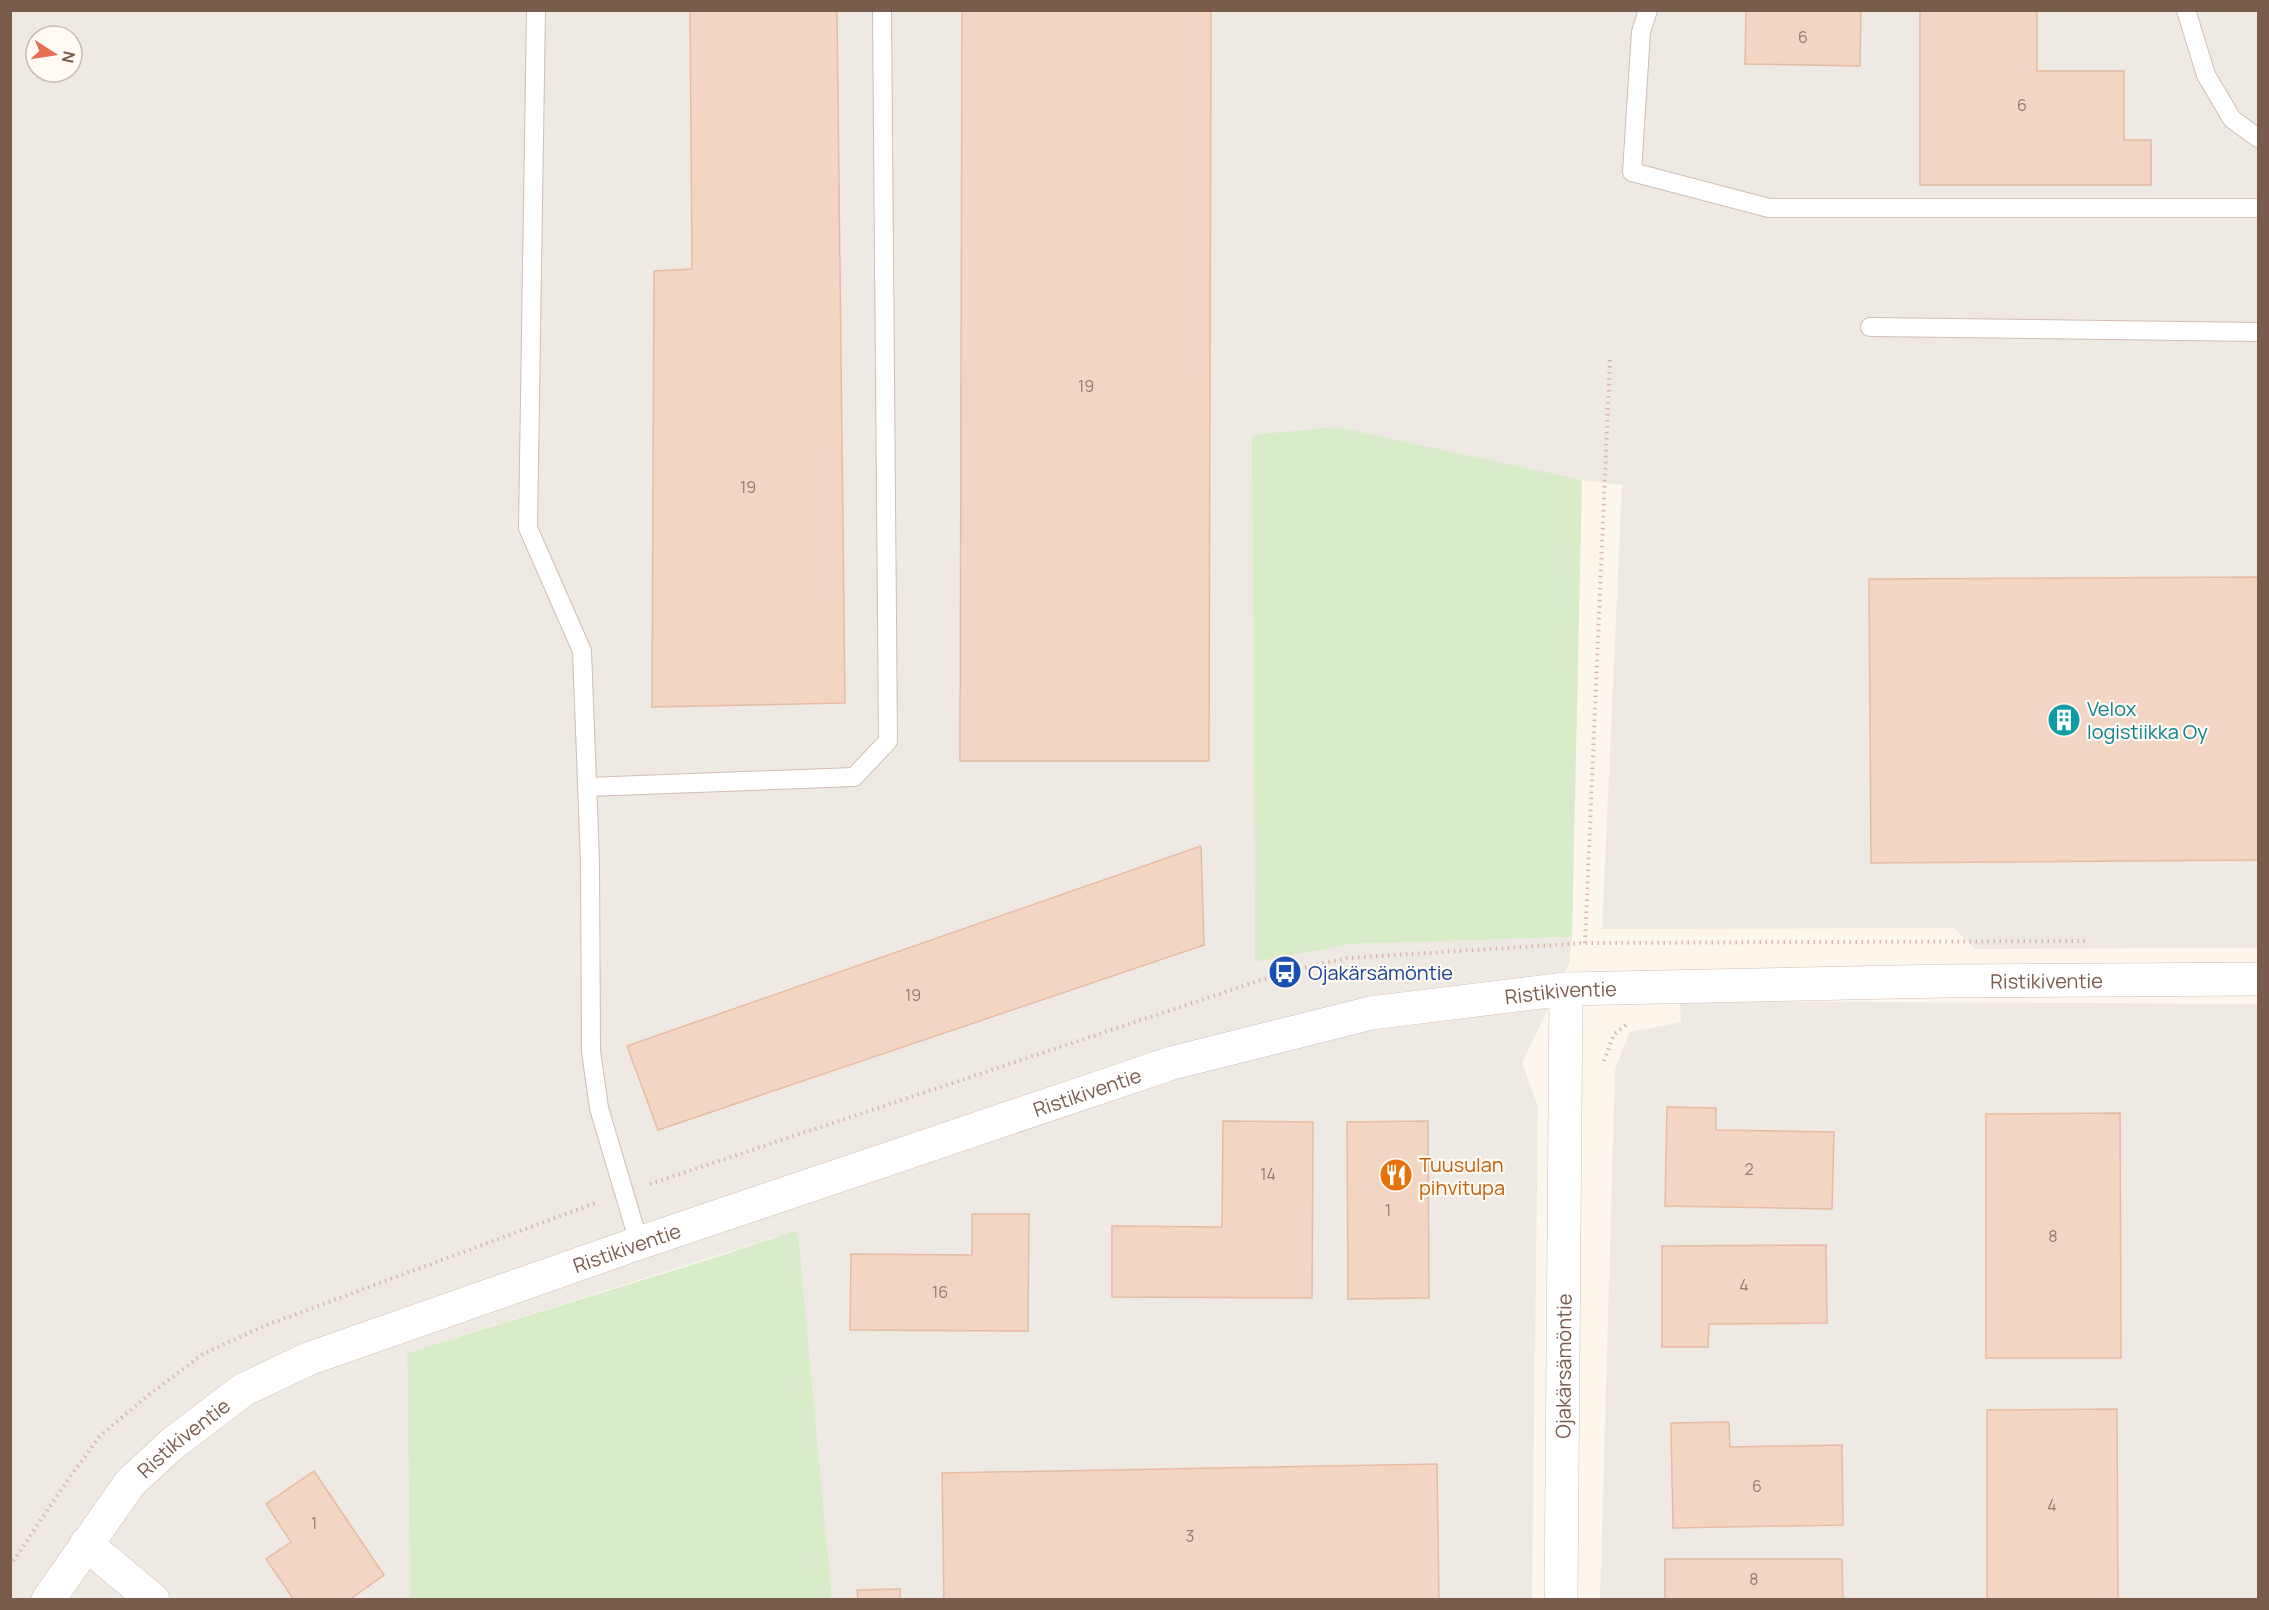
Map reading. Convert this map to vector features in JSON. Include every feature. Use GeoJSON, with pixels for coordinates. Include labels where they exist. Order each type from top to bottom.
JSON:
{"type":"FeatureCollection","features":[{"type":"Feature","properties":{"kind":"street","name":"Ristikiventie"},"geometry":{"type":"LineString","coordinates":[[48,1599],[130,1483],[172,1444],[243,1390],[308,1359],[1172,1063],[1371,1012],[1566,989],[1932,981],[2259,979]]}},
{"type":"Feature","properties":{"kind":"street","name":"Ojakärsämöntie"},"geometry":{"type":"LineString","coordinates":[[1562,1599],[1566,989]]}},
{"type":"Feature","properties":{"kind":"street"},"geometry":{"type":"LineString","coordinates":[[86,1544],[153,1599]]}},
{"type":"Feature","properties":{"kind":"lane"},"geometry":{"type":"LineString","coordinates":[[536,10],[528,528],[582,651],[590,862],[591,1051],[599,1108],[639,1244]]}},
{"type":"Feature","properties":{"kind":"lane"},"geometry":{"type":"LineString","coordinates":[[587,787],[854,777],[888,741],[882,10]]}},
{"type":"Feature","properties":{"kind":"lane"},"geometry":{"type":"LineString","coordinates":[[1648,10],[1641,32],[1632,172],[1769,208],[2259,208]]}},
{"type":"Feature","properties":{"kind":"lane"},"geometry":{"type":"LineString","coordinates":[[2186,10],[2206,75],[2232,119],[2259,138]]}},
{"type":"Feature","properties":{"kind":"lane"},"geometry":{"type":"LineString","coordinates":[[1870,327],[2259,332]]}},
{"type":"Feature","properties":{"kind":"path"},"geometry":{"type":"LineString","coordinates":[[1585,943],[1610,357]]}},
{"type":"Feature","properties":{"kind":"path"},"geometry":{"type":"LineString","coordinates":[[1603,1062],[1614,1034],[1634,1019]]}},
{"type":"Feature","properties":{"kind":"shaded area"},"geometry":{"type":"Polygon","coordinates":[[[11,11],[2258,11],[2258,948],[1975,949],[1954,928],[1602,929],[1622,485],[1582,480],[1255,962],[1351,944],[1572,937],[1569,964],[1522,1063],[1538,1106],[1532,1599],[832,1599],[798,1230],[407,1353],[410,1599],[11,1600],[11,11]]]}},
{"type":"Feature","properties":{"kind":"shaded area"},"geometry":{"type":"Polygon","coordinates":[[[1680,1001],[2258,1004],[2258,1599],[1600,1600],[1615,1069],[1630,1032],[1681,1022],[1680,1001]]]}},
{"type":"Feature","properties":{"kind":"green space"},"geometry":{"type":"Polygon","coordinates":[[[1337,427],[1582,480],[1572,937],[1351,944],[1255,962],[1252,435],[1337,427]]]}},
{"type":"Feature","properties":{"kind":"green space"},"geometry":{"type":"Polygon","coordinates":[[[798,1230],[832,1599],[410,1599],[407,1353],[798,1230]]]}},
{"type":"Feature","properties":{"kind":"building"},"geometry":{"type":"Polygon","coordinates":[[[690,10],[837,10],[845,703],[652,707],[654,271],[692,269],[690,10]]]}},
{"type":"Feature","properties":{"kind":"building"},"geometry":{"type":"Polygon","coordinates":[[[962,10],[1211,10],[1209,761],[960,761],[962,10]]]}},
{"type":"Feature","properties":{"kind":"building"},"geometry":{"type":"Polygon","coordinates":[[[1746,10],[1861,10],[1860,66],[1745,64],[1746,10]]]}},
{"type":"Feature","properties":{"kind":"building"},"geometry":{"type":"Polygon","coordinates":[[[1920,10],[2037,10],[2037,71],[2124,71],[2124,140],[2151,140],[2151,185],[1920,185],[1920,10]]]}},
{"type":"Feature","properties":{"kind":"building","name":"Velox logistiikka Oy"},"geometry":{"type":"Polygon","coordinates":[[[2258,577],[2258,860],[1871,863],[1869,579],[2258,577]]]}},
{"type":"Feature","properties":{"kind":"building"},"geometry":{"type":"Polygon","coordinates":[[[1201,846],[1204,945],[658,1130],[627,1046],[1201,846]]]}},
{"type":"Feature","properties":{"kind":"building"},"geometry":{"type":"Polygon","coordinates":[[[1667,1107],[1716,1108],[1716,1130],[1834,1132],[1832,1209],[1665,1206],[1667,1107]]]}},
{"type":"Feature","properties":{"kind":"building"},"geometry":{"type":"Polygon","coordinates":[[[2120,1113],[2121,1358],[1986,1358],[1986,1114],[2120,1113]]]}},
{"type":"Feature","properties":{"kind":"building"},"geometry":{"type":"Polygon","coordinates":[[[1223,1121],[1313,1122],[1312,1298],[1112,1297],[1112,1226],[1222,1227],[1223,1121]]]}},
{"type":"Feature","properties":{"kind":"building"},"geometry":{"type":"Polygon","coordinates":[[[1428,1121],[1429,1298],[1348,1299],[1347,1122],[1428,1121]]]}},
{"type":"Feature","properties":{"kind":"building"},"geometry":{"type":"Polygon","coordinates":[[[972,1214],[1029,1214],[1028,1331],[850,1330],[851,1254],[972,1255],[972,1214]]]}},
{"type":"Feature","properties":{"kind":"building"},"geometry":{"type":"Polygon","coordinates":[[[1826,1245],[1827,1323],[1709,1324],[1708,1347],[1662,1347],[1662,1246],[1826,1245]]]}},
{"type":"Feature","properties":{"kind":"building"},"geometry":{"type":"Polygon","coordinates":[[[2117,1409],[2118,1600],[1987,1600],[1987,1410],[2117,1409]]]}},
{"type":"Feature","properties":{"kind":"building"},"geometry":{"type":"Polygon","coordinates":[[[1729,1422],[1730,1447],[1842,1445],[1843,1525],[1673,1528],[1671,1423],[1729,1422]]]}},
{"type":"Feature","properties":{"kind":"building"},"geometry":{"type":"Polygon","coordinates":[[[1437,1464],[1439,1600],[944,1600],[942,1473],[1437,1464]]]}},
{"type":"Feature","properties":{"kind":"building"},"geometry":{"type":"Polygon","coordinates":[[[314,1471],[384,1575],[349,1600],[294,1600],[266,1559],[291,1542],[266,1504],[314,1471]]]}},
{"type":"Feature","properties":{"kind":"building"},"geometry":{"type":"Polygon","coordinates":[[[1665,1559],[1842,1559],[1843,1600],[1665,1600],[1665,1559]]]}},
{"type":"Feature","properties":{"kind":"building"},"geometry":{"type":"Polygon","coordinates":[[[900,1589],[900,1600],[858,1600],[857,1590],[900,1589]]]}},
{"type":"Feature","properties":{"kind":"place","name":"Velox logistiikka Oy"},"geometry":{"type":"Point","coordinates":[2064,720]}},
{"type":"Feature","properties":{"kind":"place","name":"Ojakärsämöntie"},"geometry":{"type":"Point","coordinates":[1285,972]}},
{"type":"Feature","properties":{"kind":"place","name":"Tuusulan pihvitupa"},"geometry":{"type":"Point","coordinates":[1396,1175]}}]}
